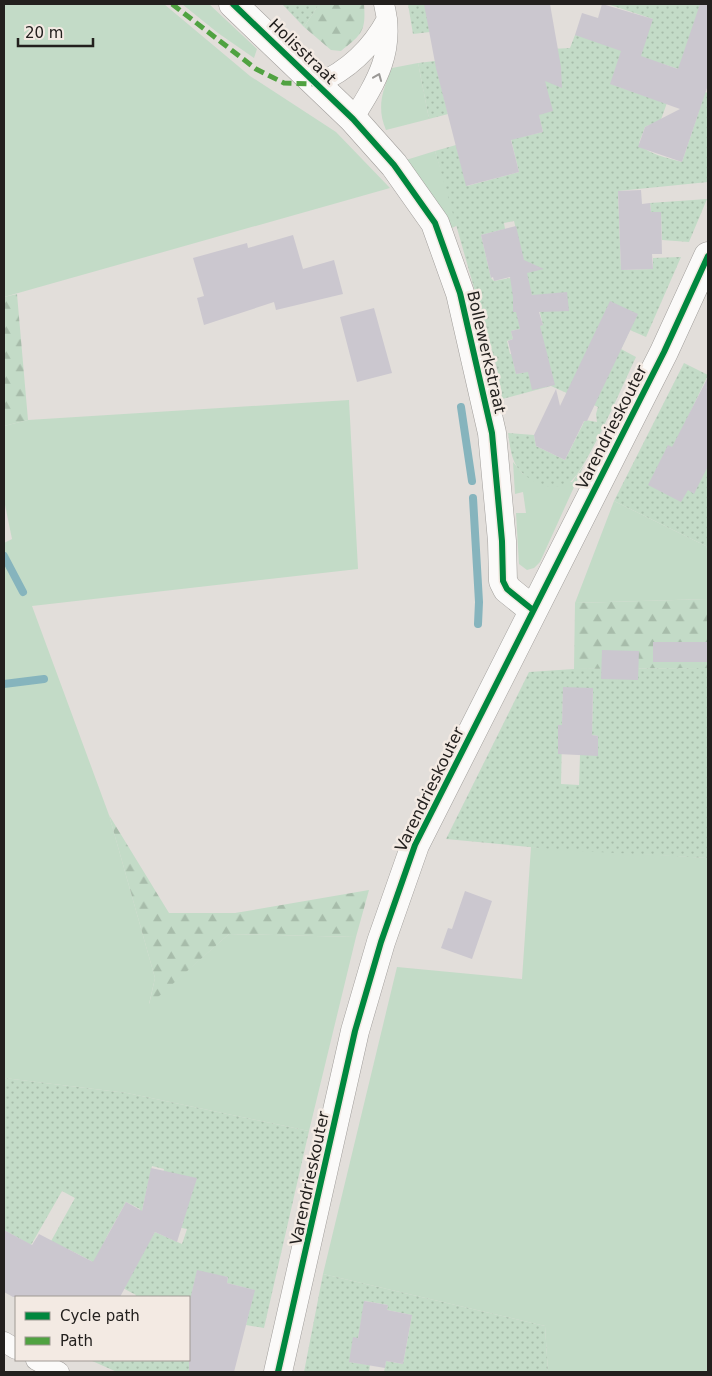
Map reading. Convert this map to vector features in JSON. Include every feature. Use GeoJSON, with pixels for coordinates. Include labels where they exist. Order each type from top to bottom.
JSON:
{"type":"FeatureCollection","features":[{"type":"Feature","properties":{"kind":"street","name":"Holisstraat"},"geometry":{"type":"LineString","coordinates":[[233,4],[353,119]]}},
{"type":"Feature","properties":{"kind":"street"},"geometry":{"type":"LineString","coordinates":[[317,84],[329,79],[359,58],[375,41],[386,11]]}},
{"type":"Feature","properties":{"kind":"street"},"geometry":{"type":"LineString","coordinates":[[353,119],[374,87],[387,54],[386,11]]}},
{"type":"Feature","properties":{"kind":"street","name":"Bollewerkstraat"},"geometry":{"type":"LineString","coordinates":[[353,119],[394,165],[435,223],[460,293],[492,433],[502,541],[503,581],[507,589],[533,610]]}},
{"type":"Feature","properties":{"kind":"street","name":"Varendrieskouter"},"geometry":{"type":"LineString","coordinates":[[278,1372],[308,1247],[355,1031],[381,942],[415,845],[660,360],[708,256]]}},
{"type":"Feature","properties":{"kind":"street"},"geometry":{"type":"LineString","coordinates":[[4,1342],[15,1348]]}},
{"type":"Feature","properties":{"kind":"street"},"geometry":{"type":"LineString","coordinates":[[38,1361],[59,1372]]}},
{"type":"Feature","properties":{"kind":"green space"},"geometry":{"type":"Polygon","coordinates":[[[4,4],[164,4],[250,76],[336,132],[390,188],[4,297],[4,4]]]}},
{"type":"Feature","properties":{"kind":"green space"},"geometry":{"type":"Polygon","coordinates":[[[182,4],[209,4],[257,49],[254,58],[218,33],[182,4]]]}},
{"type":"Feature","properties":{"kind":"green space"},"geometry":{"type":"Polygon","coordinates":[[[282,4],[319,4],[304,27],[282,4]]]}},
{"type":"Feature","properties":{"kind":"green space"},"geometry":{"type":"Polygon","coordinates":[[[319,4],[364,4],[364,21],[361,32],[341,51],[331,50],[304,27],[319,4]]]}},
{"type":"Feature","properties":{"kind":"green space"},"geometry":{"type":"Polygon","coordinates":[[[408,4],[425,4],[430,32],[413,34],[408,4]]]}},
{"type":"Feature","properties":{"kind":"green space"},"geometry":{"type":"Polygon","coordinates":[[[607,4],[708,4],[708,22],[706,22],[688,72],[663,64],[659,76],[708,93],[708,182],[618,191],[621,270],[653,269],[653,258],[681,257],[646,337],[630,330],[621,349],[636,357],[585,462],[570,482],[554,487],[545,486],[529,478],[518,468],[512,457],[508,433],[534,435],[536,446],[565,460],[585,420],[597,422],[596,414],[598,407],[551,386],[502,399],[498,372],[435,151],[456,145],[467,186],[519,172],[509,131],[521,137],[543,132],[531,84],[552,49],[570,48],[575,35],[653,19],[607,4]],[[616,69],[611,84],[648,97],[616,69]],[[668,100],[658,128],[649,125],[645,127],[639,143],[652,153],[682,162],[699,111],[668,100]],[[514,221],[504,223],[505,229],[481,235],[491,278],[494,281],[527,275],[514,221]],[[539,309],[520,329],[511,331],[513,339],[507,341],[510,354],[517,353],[513,360],[516,374],[545,368],[535,326],[543,325],[539,309]]]}},
{"type":"Feature","properties":{"kind":"green space"},"geometry":{"type":"Polygon","coordinates":[[[435,61],[448,114],[429,119],[418,63],[435,61]]]}},
{"type":"Feature","properties":{"kind":"green space"},"geometry":{"type":"Polygon","coordinates":[[[418,63],[429,119],[386,130],[381,114],[381,106],[386,83],[392,68],[418,63]]]}},
{"type":"Feature","properties":{"kind":"green space"},"geometry":{"type":"Polygon","coordinates":[[[435,151],[458,225],[448,230],[406,160],[435,151]]]}},
{"type":"Feature","properties":{"kind":"green space"},"geometry":{"type":"Polygon","coordinates":[[[707,199],[689,242],[662,240],[661,212],[651,212],[650,203],[707,199]]]}},
{"type":"Feature","properties":{"kind":"green space"},"geometry":{"type":"Polygon","coordinates":[[[17,294],[28,420],[4,426],[4,297],[17,294]]]}},
{"type":"Feature","properties":{"kind":"green space"},"geometry":{"type":"Polygon","coordinates":[[[684,363],[708,375],[688,417],[708,428],[708,547],[614,501],[684,363]]]}},
{"type":"Feature","properties":{"kind":"green space"},"geometry":{"type":"Polygon","coordinates":[[[349,400],[358,569],[32,606],[109,815],[155,978],[149,1004],[229,934],[356,937],[309,1131],[127,1093],[4,1078],[4,543],[12,539],[4,500],[4,426],[28,420],[349,400]]]}},
{"type":"Feature","properties":{"kind":"green space"},"geometry":{"type":"Polygon","coordinates":[[[513,462],[523,474],[572,482],[584,465],[540,562],[534,568],[527,570],[519,564],[516,513],[526,513],[523,492],[515,494],[513,462]]]}},
{"type":"Feature","properties":{"kind":"green space"},"geometry":{"type":"Polygon","coordinates":[[[614,501],[708,547],[708,599],[575,603],[614,501]]]}},
{"type":"Feature","properties":{"kind":"green space"},"geometry":{"type":"Polygon","coordinates":[[[708,599],[708,668],[574,669],[575,603],[708,599]]]}},
{"type":"Feature","properties":{"kind":"green space"},"geometry":{"type":"Polygon","coordinates":[[[708,668],[708,858],[562,850],[446,839],[529,672],[574,669],[708,668]],[[563,688],[561,784],[579,785],[580,755],[598,755],[598,736],[592,735],[593,688],[563,688]]]}},
{"type":"Feature","properties":{"kind":"green space"},"geometry":{"type":"Polygon","coordinates":[[[109,815],[169,913],[235,913],[369,890],[356,937],[229,934],[149,1005],[155,978],[109,815]]]}},
{"type":"Feature","properties":{"kind":"green space"},"geometry":{"type":"Polygon","coordinates":[[[531,847],[708,858],[708,1372],[548,1372],[545,1326],[323,1274],[397,967],[522,979],[531,847]]]}},
{"type":"Feature","properties":{"kind":"green space"},"geometry":{"type":"Polygon","coordinates":[[[4,1078],[127,1093],[309,1131],[264,1328],[246,1325],[254,1290],[227,1283],[228,1277],[197,1272],[192,1292],[199,1305],[190,1303],[190,1296],[136,1296],[121,1287],[155,1232],[182,1244],[187,1229],[172,1226],[155,1212],[164,1169],[152,1166],[139,1224],[134,1221],[140,1209],[126,1202],[106,1238],[97,1264],[68,1249],[62,1250],[37,1296],[21,1296],[75,1198],[62,1191],[31,1245],[4,1230],[4,1078]]]}},
{"type":"Feature","properties":{"kind":"green space"},"geometry":{"type":"Polygon","coordinates":[[[323,1274],[545,1326],[548,1372],[384,1372],[386,1361],[403,1364],[412,1315],[387,1310],[388,1305],[365,1301],[358,1338],[349,1362],[370,1365],[369,1372],[304,1372],[323,1274]]]}},
{"type":"Feature","properties":{"kind":"green space"},"geometry":{"type":"Polygon","coordinates":[[[190,1346],[199,1349],[194,1372],[117,1372],[92,1361],[190,1361],[190,1346]]]}},
{"type":"Feature","properties":{"kind":"building"},"geometry":{"type":"Polygon","coordinates":[[[424,4],[550,4],[561,67],[562,88],[545,81],[553,111],[539,115],[543,132],[511,140],[519,172],[466,186],[436,68],[424,4]]]}},
{"type":"Feature","properties":{"kind":"building"},"geometry":{"type":"Polygon","coordinates":[[[602,4],[653,19],[641,56],[678,69],[700,4],[708,4],[708,85],[682,162],[638,147],[645,127],[680,109],[610,84],[621,51],[575,35],[582,13],[598,18],[602,4]]]}},
{"type":"Feature","properties":{"kind":"building"},"geometry":{"type":"Polygon","coordinates":[[[641,190],[642,204],[650,203],[651,212],[661,212],[662,254],[652,254],[653,269],[621,270],[618,191],[641,190]]]}},
{"type":"Feature","properties":{"kind":"building"},"geometry":{"type":"Polygon","coordinates":[[[516,226],[524,260],[544,269],[527,273],[532,295],[567,292],[569,311],[539,312],[543,325],[540,326],[555,385],[532,390],[528,372],[516,374],[508,341],[513,339],[511,331],[520,329],[516,312],[513,312],[510,277],[494,281],[493,277],[491,278],[481,235],[516,226]]]}},
{"type":"Feature","properties":{"kind":"building"},"geometry":{"type":"Polygon","coordinates":[[[293,235],[303,269],[334,260],[343,294],[276,310],[274,302],[204,325],[197,298],[204,296],[193,258],[247,243],[248,248],[293,235]]]}},
{"type":"Feature","properties":{"kind":"building"},"geometry":{"type":"Polygon","coordinates":[[[610,301],[638,314],[587,421],[584,421],[565,460],[536,446],[534,435],[556,389],[560,406],[610,301]]]}},
{"type":"Feature","properties":{"kind":"building"},"geometry":{"type":"Polygon","coordinates":[[[374,308],[392,373],[357,382],[340,317],[374,308]]]}},
{"type":"Feature","properties":{"kind":"building"},"geometry":{"type":"Polygon","coordinates":[[[708,377],[708,466],[694,494],[688,490],[681,502],[648,485],[668,445],[672,447],[708,377]]]}},
{"type":"Feature","properties":{"kind":"building"},"geometry":{"type":"Polygon","coordinates":[[[653,642],[708,642],[708,662],[653,662],[653,642]]]}},
{"type":"Feature","properties":{"kind":"building"},"geometry":{"type":"Polygon","coordinates":[[[602,650],[639,651],[638,680],[601,679],[602,650]]]}},
{"type":"Feature","properties":{"kind":"building"},"geometry":{"type":"Polygon","coordinates":[[[563,687],[593,688],[592,735],[598,736],[598,756],[558,754],[558,725],[562,725],[563,687]]]}},
{"type":"Feature","properties":{"kind":"building"},"geometry":{"type":"Polygon","coordinates":[[[465,891],[492,901],[472,959],[441,948],[448,928],[452,929],[465,891]]]}},
{"type":"Feature","properties":{"kind":"building"},"geometry":{"type":"Polygon","coordinates":[[[151,1168],[197,1178],[177,1242],[155,1232],[121,1296],[13,1297],[4,1292],[4,1230],[32,1245],[39,1234],[93,1262],[126,1202],[142,1211],[151,1168]]]}},
{"type":"Feature","properties":{"kind":"building"},"geometry":{"type":"Polygon","coordinates":[[[197,1270],[228,1277],[227,1283],[255,1290],[234,1372],[189,1372],[190,1300],[197,1270]]]}},
{"type":"Feature","properties":{"kind":"building"},"geometry":{"type":"Polygon","coordinates":[[[364,1301],[388,1305],[387,1310],[412,1315],[403,1364],[386,1361],[385,1368],[349,1362],[353,1337],[358,1338],[364,1301]]]}},
{"type":"Feature","properties":{"kind":"waterway"},"geometry":{"type":"LineString","coordinates":[[461,407],[472,481]]}},
{"type":"Feature","properties":{"kind":"waterway"},"geometry":{"type":"LineString","coordinates":[[473,498],[479,602],[478,624]]}},
{"type":"Feature","properties":{"kind":"waterway"},"geometry":{"type":"LineString","coordinates":[[4,556],[23,592]]}},
{"type":"Feature","properties":{"kind":"waterway"},"geometry":{"type":"LineString","coordinates":[[4,684],[44,679]]}},
{"type":"Feature","properties":{"kind":"marked path"},"geometry":{"type":"LineString","coordinates":[[172,4],[256,69],[284,83],[317,84]]}},
{"type":"Feature","properties":{"kind":"cycle path"},"geometry":{"type":"LineString","coordinates":[[233,4],[353,119],[394,165],[435,223],[460,293],[492,433],[502,541],[503,581],[507,589],[533,610]]}},
{"type":"Feature","properties":{"kind":"cycle path"},"geometry":{"type":"LineString","coordinates":[[278,1372],[355,1031],[381,942],[415,845],[664,352],[708,256]]}}]}
